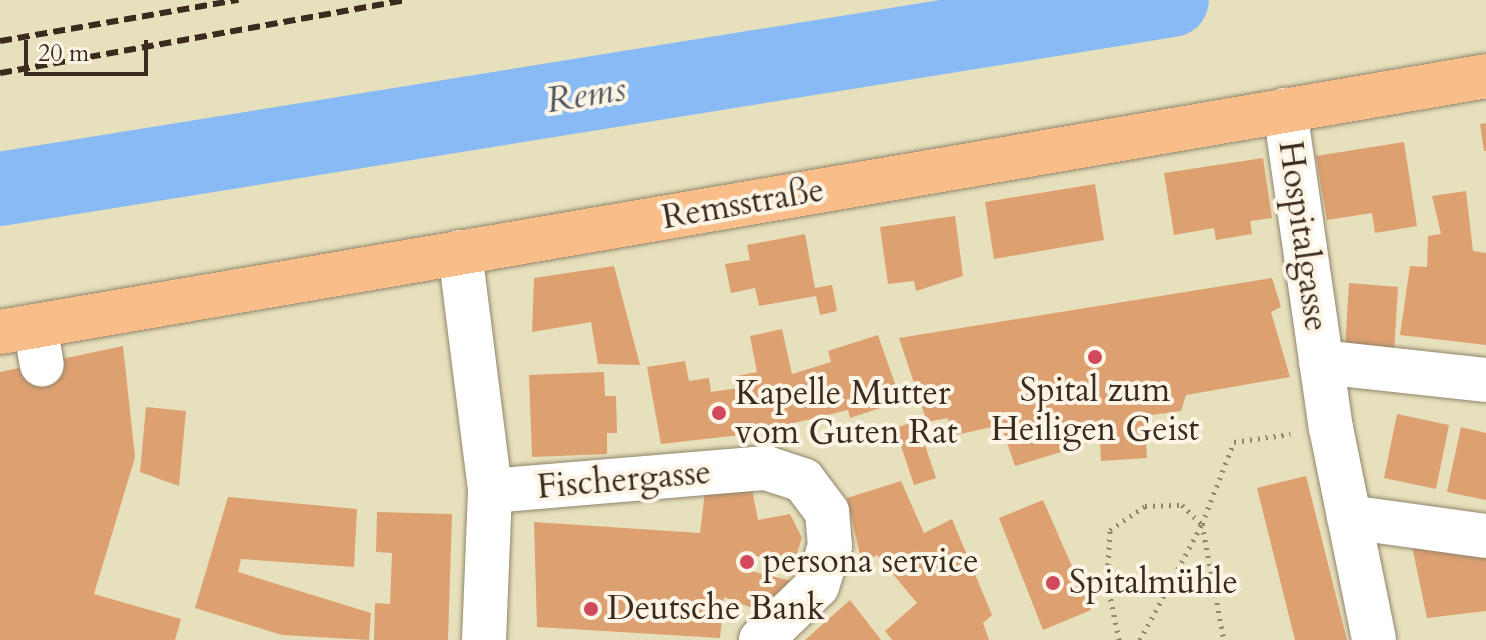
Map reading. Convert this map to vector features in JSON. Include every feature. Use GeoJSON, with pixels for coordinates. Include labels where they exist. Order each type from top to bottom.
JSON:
{"type":"FeatureCollection","features":[{"type":"Feature","properties":{"kind":"main road","name":"Remsstraße"},"geometry":{"type":"LineString","coordinates":[[26,341],[460,252],[1486,76]]}},
{"type":"Feature","properties":{"kind":"street","name":"Hospitalgasse"},"geometry":{"type":"LineString","coordinates":[[1285,110],[1331,428],[1374,640]]}},
{"type":"Feature","properties":{"kind":"street","name":"Fischergasse"},"geometry":{"type":"LineString","coordinates":[[460,252],[490,491],[766,468],[803,480],[827,512],[830,546],[817,586],[761,640]]}},
{"type":"Feature","properties":{"kind":"street","name":"Hospitalgasse"},"geometry":{"type":"LineString","coordinates":[[1321,362],[1486,380]]}},
{"type":"Feature","properties":{"kind":"street"},"geometry":{"type":"LineString","coordinates":[[484,640],[490,491]]}},
{"type":"Feature","properties":{"kind":"street"},"geometry":{"type":"LineString","coordinates":[[1349,517],[1486,536]]}},
{"type":"Feature","properties":{"kind":"path"},"geometry":{"type":"LineString","coordinates":[[1140,640],[1202,524],[1234,442],[1331,428]]}},
{"type":"Feature","properties":{"kind":"path"},"geometry":{"type":"LineString","coordinates":[[1119,640],[1107,581],[1110,530],[1145,506],[1182,505],[1202,524],[1224,640]]}},
{"type":"Feature","properties":{"kind":"building"},"geometry":{"type":"Polygon","coordinates":[[[1486,123],[1486,151],[1484,151],[1480,124],[1486,123]]]}},
{"type":"Feature","properties":{"kind":"building"},"geometry":{"type":"Polygon","coordinates":[[[1404,142],[1417,226],[1375,233],[1372,213],[1327,220],[1316,156],[1404,142]]]}},
{"type":"Feature","properties":{"kind":"building"},"geometry":{"type":"Polygon","coordinates":[[[1263,158],[1272,218],[1250,221],[1252,234],[1216,240],[1214,228],[1174,235],[1164,173],[1263,158]]]}},
{"type":"Feature","properties":{"kind":"building"},"geometry":{"type":"Polygon","coordinates":[[[1095,184],[1104,240],[994,259],[985,202],[1095,184]]]}},
{"type":"Feature","properties":{"kind":"building"},"geometry":{"type":"Polygon","coordinates":[[[1466,191],[1473,251],[1486,253],[1486,345],[1400,335],[1410,266],[1427,267],[1428,236],[1441,234],[1432,196],[1466,191]]]}},
{"type":"Feature","properties":{"kind":"building"},"geometry":{"type":"Polygon","coordinates":[[[955,216],[963,276],[916,291],[914,281],[888,284],[880,227],[955,216]]]}},
{"type":"Feature","properties":{"kind":"building"},"geometry":{"type":"Polygon","coordinates":[[[805,234],[815,288],[832,285],[837,311],[820,315],[816,296],[759,306],[755,288],[731,293],[725,264],[750,260],[747,245],[805,234]]]}},
{"type":"Feature","properties":{"kind":"building"},"geometry":{"type":"Polygon","coordinates":[[[614,266],[640,365],[598,364],[591,322],[532,332],[534,278],[614,266]]]}},
{"type":"Feature","properties":{"kind":"building","name":"Spital zum Heiligen Geist"},"geometry":{"type":"Polygon","coordinates":[[[1272,278],[1281,307],[1271,312],[1290,377],[1186,395],[1181,411],[1144,416],[1147,458],[1101,461],[1100,440],[1015,466],[1001,425],[951,436],[948,418],[927,422],[899,338],[1272,278]]]}},
{"type":"Feature","properties":{"kind":"building"},"geometry":{"type":"Polygon","coordinates":[[[1349,283],[1398,287],[1394,352],[1345,348],[1349,283]]]}},
{"type":"Feature","properties":{"kind":"building"},"geometry":{"type":"Polygon","coordinates":[[[782,329],[792,374],[831,362],[828,351],[878,335],[901,401],[850,418],[848,410],[749,434],[661,444],[647,367],[685,361],[689,381],[709,378],[711,392],[739,388],[737,376],[757,372],[750,336],[782,329]]]}},
{"type":"Feature","properties":{"kind":"building"},"geometry":{"type":"Polygon","coordinates":[[[123,346],[135,457],[94,594],[181,619],[175,640],[0,640],[0,372],[123,346]]]}},
{"type":"Feature","properties":{"kind":"building"},"geometry":{"type":"Polygon","coordinates":[[[604,372],[605,396],[616,396],[617,433],[607,433],[607,454],[532,457],[529,375],[604,372]]]}},
{"type":"Feature","properties":{"kind":"building"},"geometry":{"type":"Polygon","coordinates":[[[146,407],[186,411],[179,486],[140,472],[146,407]]]}},
{"type":"Feature","properties":{"kind":"building"},"geometry":{"type":"Polygon","coordinates":[[[1397,414],[1449,425],[1436,489],[1384,478],[1397,414]]]}},
{"type":"Feature","properties":{"kind":"building"},"geometry":{"type":"Polygon","coordinates":[[[917,421],[936,478],[914,485],[895,428],[917,421]]]}},
{"type":"Feature","properties":{"kind":"building"},"geometry":{"type":"Polygon","coordinates":[[[1461,427],[1486,433],[1486,500],[1447,492],[1461,427]]]}},
{"type":"Feature","properties":{"kind":"building"},"geometry":{"type":"Polygon","coordinates":[[[1306,476],[1347,640],[1295,640],[1257,488],[1306,476]]]}},
{"type":"Feature","properties":{"kind":"building"},"geometry":{"type":"Polygon","coordinates":[[[901,481],[924,533],[952,519],[992,615],[983,623],[989,640],[892,640],[885,631],[917,603],[877,555],[862,564],[847,498],[901,481]]]}},
{"type":"Feature","properties":{"kind":"building"},"geometry":{"type":"Polygon","coordinates":[[[751,484],[758,520],[790,514],[802,538],[795,559],[751,556],[743,569],[792,581],[770,615],[724,597],[720,638],[537,627],[534,522],[700,533],[705,491],[751,484]]]}},
{"type":"Feature","properties":{"kind":"building"},"geometry":{"type":"Polygon","coordinates":[[[228,497],[357,509],[354,567],[241,559],[238,572],[371,613],[369,640],[282,635],[195,608],[228,497]]]}},
{"type":"Feature","properties":{"kind":"building","name":"Spitalmühle"},"geometry":{"type":"Polygon","coordinates":[[[1043,500],[1091,610],[1043,630],[999,518],[1043,500]]]}},
{"type":"Feature","properties":{"kind":"building"},"geometry":{"type":"Polygon","coordinates":[[[377,512],[452,514],[448,640],[374,640],[375,603],[390,604],[392,553],[376,552],[377,512]]]}},
{"type":"Feature","properties":{"kind":"building"},"geometry":{"type":"Polygon","coordinates":[[[1412,546],[1486,547],[1486,611],[1427,618],[1412,546]]]}},
{"type":"Feature","properties":{"kind":"building"},"geometry":{"type":"Polygon","coordinates":[[[850,600],[881,640],[805,640],[850,600]]]}},
{"type":"Feature","properties":{"kind":"waterway","name":"Rems"},"geometry":{"type":"LineString","coordinates":[[0,189],[1172,0]]}},
{"type":"Feature","properties":{"kind":"railway"},"geometry":{"type":"LineString","coordinates":[[0,41],[238,0]]}},
{"type":"Feature","properties":{"kind":"railway"},"geometry":{"type":"LineString","coordinates":[[0,73],[405,0]]}},
{"type":"Feature","properties":{"kind":"place","name":"Spital zum Heiligen Geist"},"geometry":{"type":"Point","coordinates":[1095,357]}},
{"type":"Feature","properties":{"kind":"place","name":"Kapelle Mutter vom Guten Rat"},"geometry":{"type":"Point","coordinates":[719,413]}},
{"type":"Feature","properties":{"kind":"place","name":"persona service"},"geometry":{"type":"Point","coordinates":[747,562]}},
{"type":"Feature","properties":{"kind":"place","name":"Spitalmühle"},"geometry":{"type":"Point","coordinates":[1053,583]}},
{"type":"Feature","properties":{"kind":"place","name":"Deutsche Bank"},"geometry":{"type":"Point","coordinates":[591,609]}}]}
